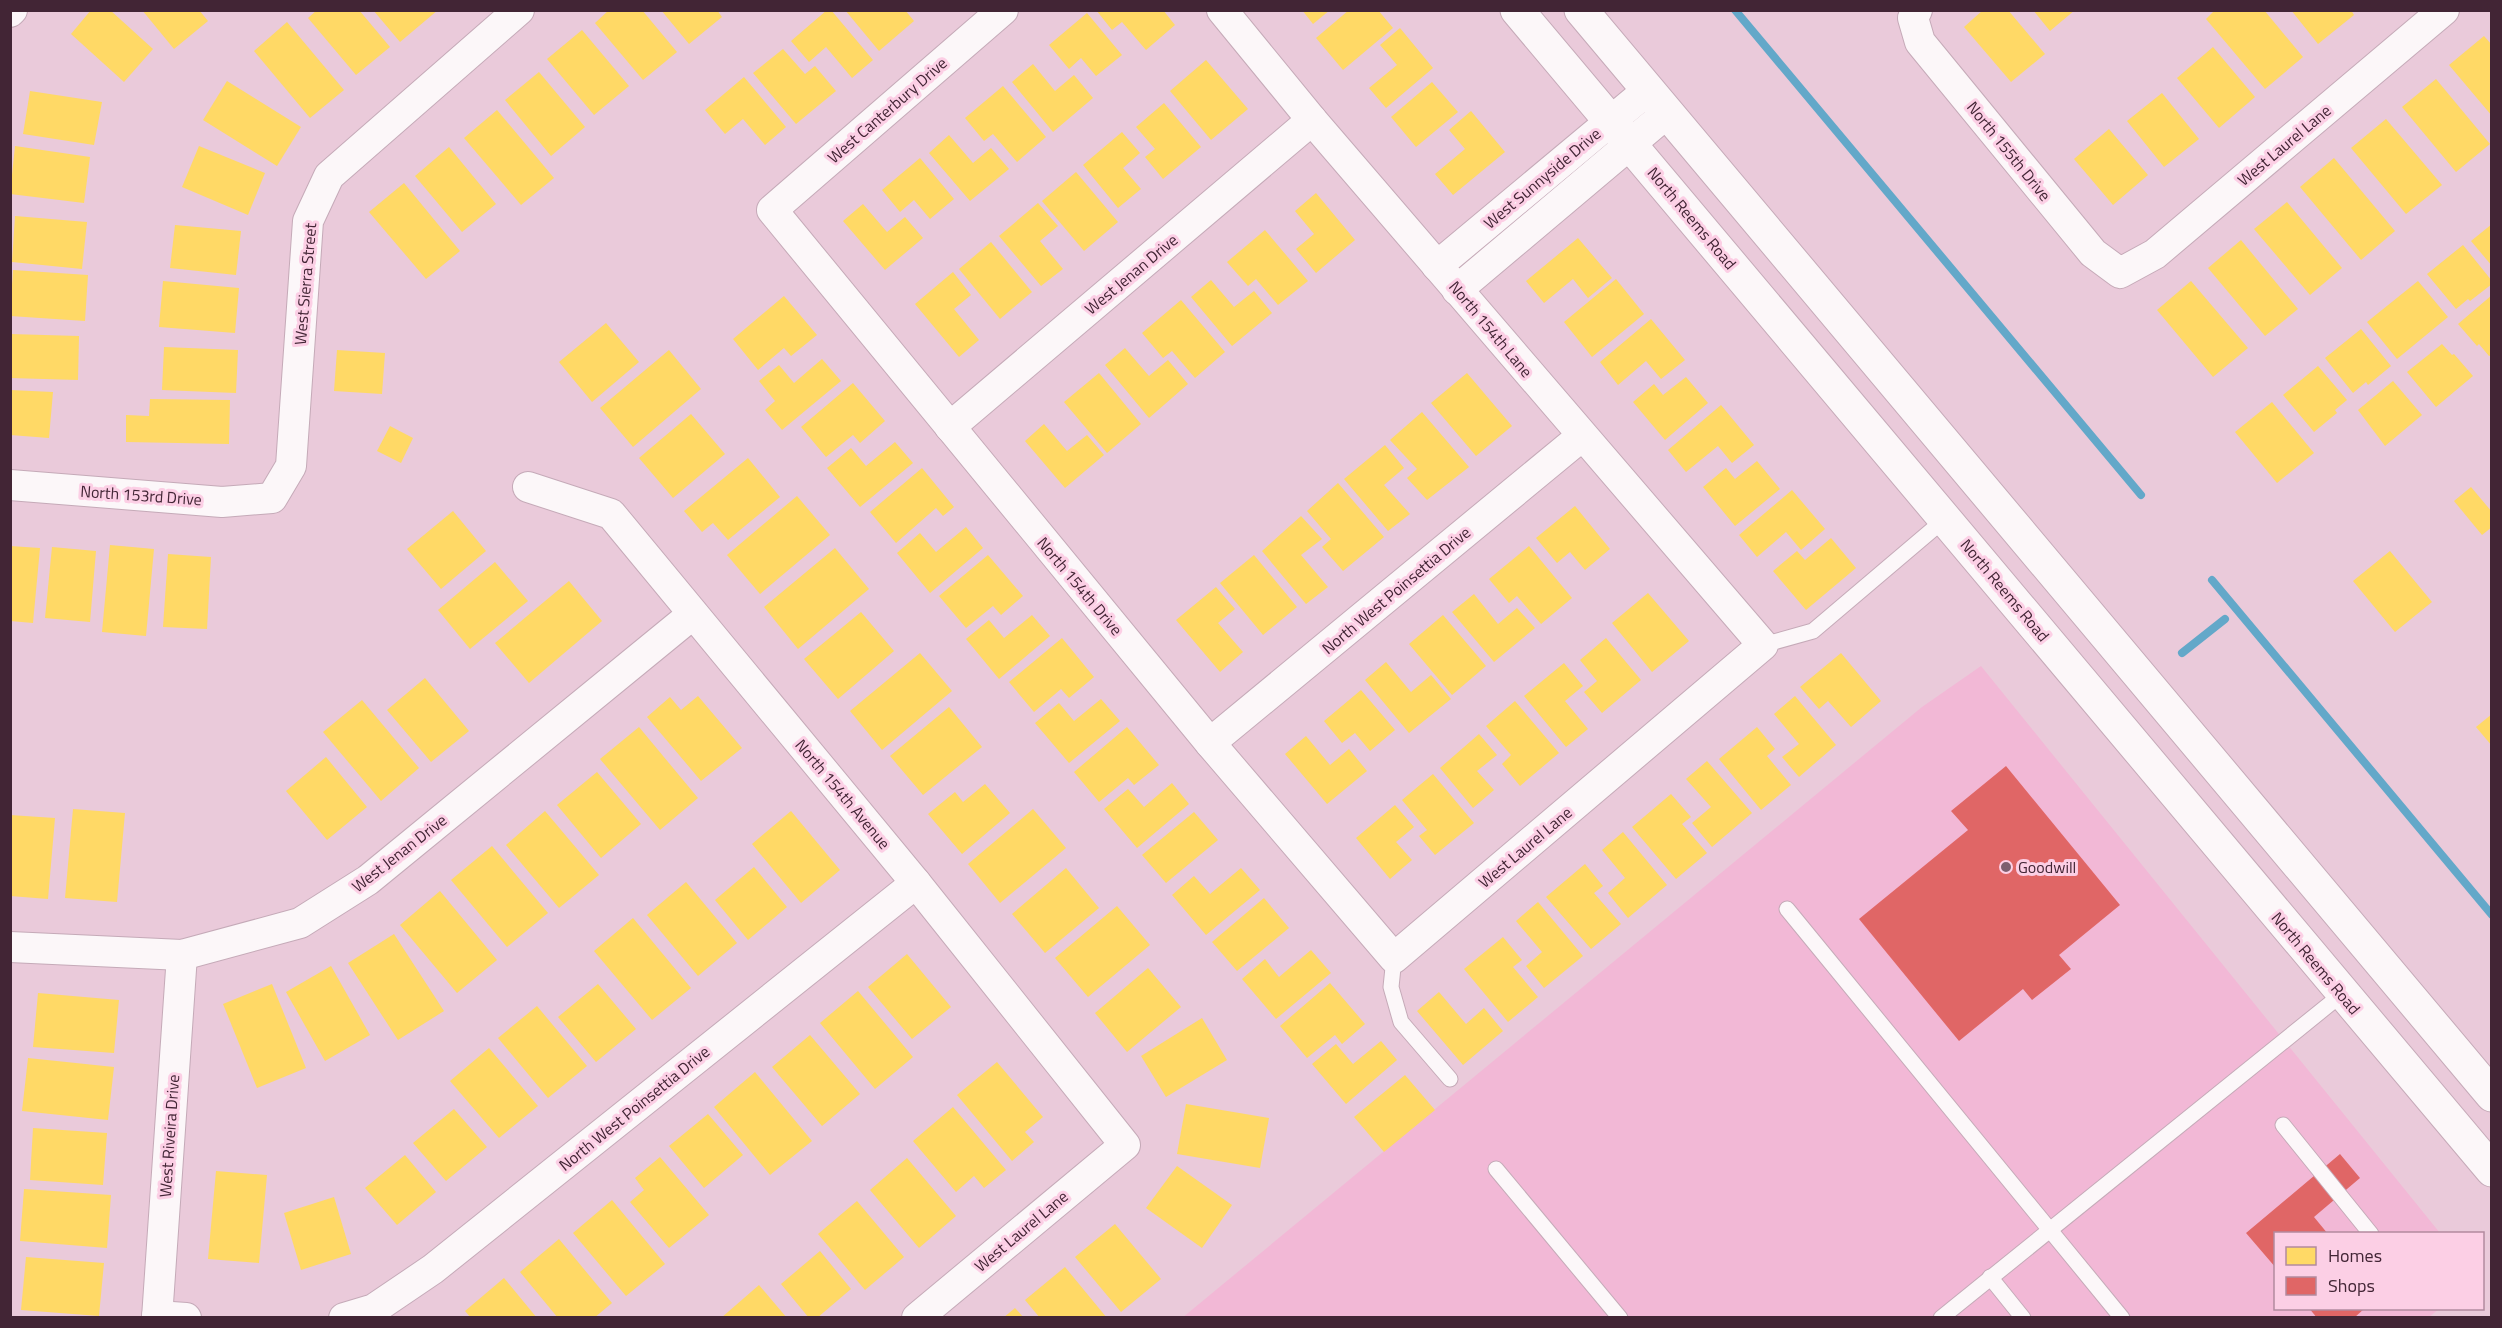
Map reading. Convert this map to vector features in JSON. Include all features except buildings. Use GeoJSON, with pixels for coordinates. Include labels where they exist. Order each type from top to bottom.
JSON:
{"type":"FeatureCollection","features":[{"type":"Feature","properties":{"kind":"main road","name":"North Reems Road"},"geometry":{"type":"LineString","coordinates":[[1517,10],[2492,1170]]}},
{"type":"Feature","properties":{"kind":"main road"},"geometry":{"type":"LineString","coordinates":[[1581,10],[2492,1095]]}},
{"type":"Feature","properties":{"kind":"main road"},"geometry":{"type":"LineString","coordinates":[[2068,664],[2105,634]]}},
{"type":"Feature","properties":{"kind":"street","name":"West Sierra Street"},"geometry":{"type":"LineString","coordinates":[[272,498],[291,466],[308,221],[329,176],[519,10]]}},
{"type":"Feature","properties":{"kind":"street","name":"West Canterbury Drive"},"geometry":{"type":"LineString","coordinates":[[772,210],[1003,10]]}},
{"type":"Feature","properties":{"kind":"street","name":"North 154th Lane"},"geometry":{"type":"LineString","coordinates":[[1222,10],[1312,120],[1763,645]]}},
{"type":"Feature","properties":{"kind":"street","name":"West Laurel Lane"},"geometry":{"type":"LineString","coordinates":[[2120,273],[2155,254],[2444,10]]}},
{"type":"Feature","properties":{"kind":"street","name":"North 155th Drive"},"geometry":{"type":"LineString","coordinates":[[1915,14],[1920,42],[2093,254],[2120,273]]}},
{"type":"Feature","properties":{"kind":"street","name":"West Sunnyside Drive"},"geometry":{"type":"LineString","coordinates":[[1458,290],[1620,133],[1658,101]]}},
{"type":"Feature","properties":{"kind":"street","name":"West Jenan Drive"},"geometry":{"type":"LineString","coordinates":[[950,427],[1312,120]]}},
{"type":"Feature","properties":{"kind":"street","name":"West Sunnyside Drive"},"geometry":{"type":"LineString","coordinates":[[1437,266],[1620,133]]}},
{"type":"Feature","properties":{"kind":"street","name":"North 154th Drive"},"geometry":{"type":"LineString","coordinates":[[772,210],[1210,743],[1394,958]]}},
{"type":"Feature","properties":{"kind":"street","name":"North West Poinsettia Drive"},"geometry":{"type":"LineString","coordinates":[[1210,743],[1582,436]]}},
{"type":"Feature","properties":{"kind":"street","name":"North 153rd Drive"},"geometry":{"type":"LineString","coordinates":[[10,485],[222,502],[272,498]]}},
{"type":"Feature","properties":{"kind":"street","name":"North 154th Avenue"},"geometry":{"type":"LineString","coordinates":[[528,487],[611,514],[916,882],[1125,1145]]}},
{"type":"Feature","properties":{"kind":"street","name":"West Jenan Drive"},"geometry":{"type":"LineString","coordinates":[[10,947],[182,955],[300,923],[369,880],[693,614]]}},
{"type":"Feature","properties":{"kind":"street","name":"West Laurel Lane"},"geometry":{"type":"LineString","coordinates":[[1394,958],[1763,645]]}},
{"type":"Feature","properties":{"kind":"street","name":"North West Poinsettia Drive"},"geometry":{"type":"LineString","coordinates":[[344,1317],[374,1309],[433,1269],[916,882]]}},
{"type":"Feature","properties":{"kind":"street","name":"West Riveira Drive"},"geometry":{"type":"LineString","coordinates":[[157,1317],[182,955]]}},
{"type":"Feature","properties":{"kind":"street","name":"West Laurel Lane"},"geometry":{"type":"LineString","coordinates":[[917,1317],[1125,1145]]}},
{"type":"Feature","properties":{"kind":"street"},"geometry":{"type":"LineString","coordinates":[[157,1317],[186,1317]]}},
{"type":"Feature","properties":{"kind":"lane"},"geometry":{"type":"LineString","coordinates":[[1763,645],[1813,631],[1945,519]]}},
{"type":"Feature","properties":{"kind":"lane"},"geometry":{"type":"LineString","coordinates":[[1787,909],[2122,1317]]}},
{"type":"Feature","properties":{"kind":"lane"},"geometry":{"type":"LineString","coordinates":[[1394,958],[1390,987],[1401,1022],[1450,1079]]}},
{"type":"Feature","properties":{"kind":"lane"},"geometry":{"type":"LineString","coordinates":[[1941,1317],[2342,994]]}},
{"type":"Feature","properties":{"kind":"lane"},"geometry":{"type":"LineString","coordinates":[[2283,1125],[2370,1232]]}},
{"type":"Feature","properties":{"kind":"lane"},"geometry":{"type":"LineString","coordinates":[[1496,1168],[1620,1317]]}},
{"type":"Feature","properties":{"kind":"lane"},"geometry":{"type":"LineString","coordinates":[[1990,1278],[2024,1317]]}},
{"type":"Feature","properties":{"kind":"shaded area"},"geometry":{"type":"Polygon","coordinates":[[[1981,666],[2439,1232],[2274,1232],[2274,1310],[2438,1310],[2429,1317],[1182,1318],[1922,707],[1981,666]]]}},
{"type":"Feature","properties":{"kind":"waterway"},"geometry":{"type":"LineString","coordinates":[[1735,10],[2141,495]]}},
{"type":"Feature","properties":{"kind":"waterway"},"geometry":{"type":"LineString","coordinates":[[2212,580],[2492,915]]}},
{"type":"Feature","properties":{"kind":"waterway"},"geometry":{"type":"LineString","coordinates":[[2182,653],[2225,619]]}},
{"type":"Feature","properties":{"kind":"place","name":"Goodwill"},"geometry":{"type":"Point","coordinates":[2006,867]}}]}
